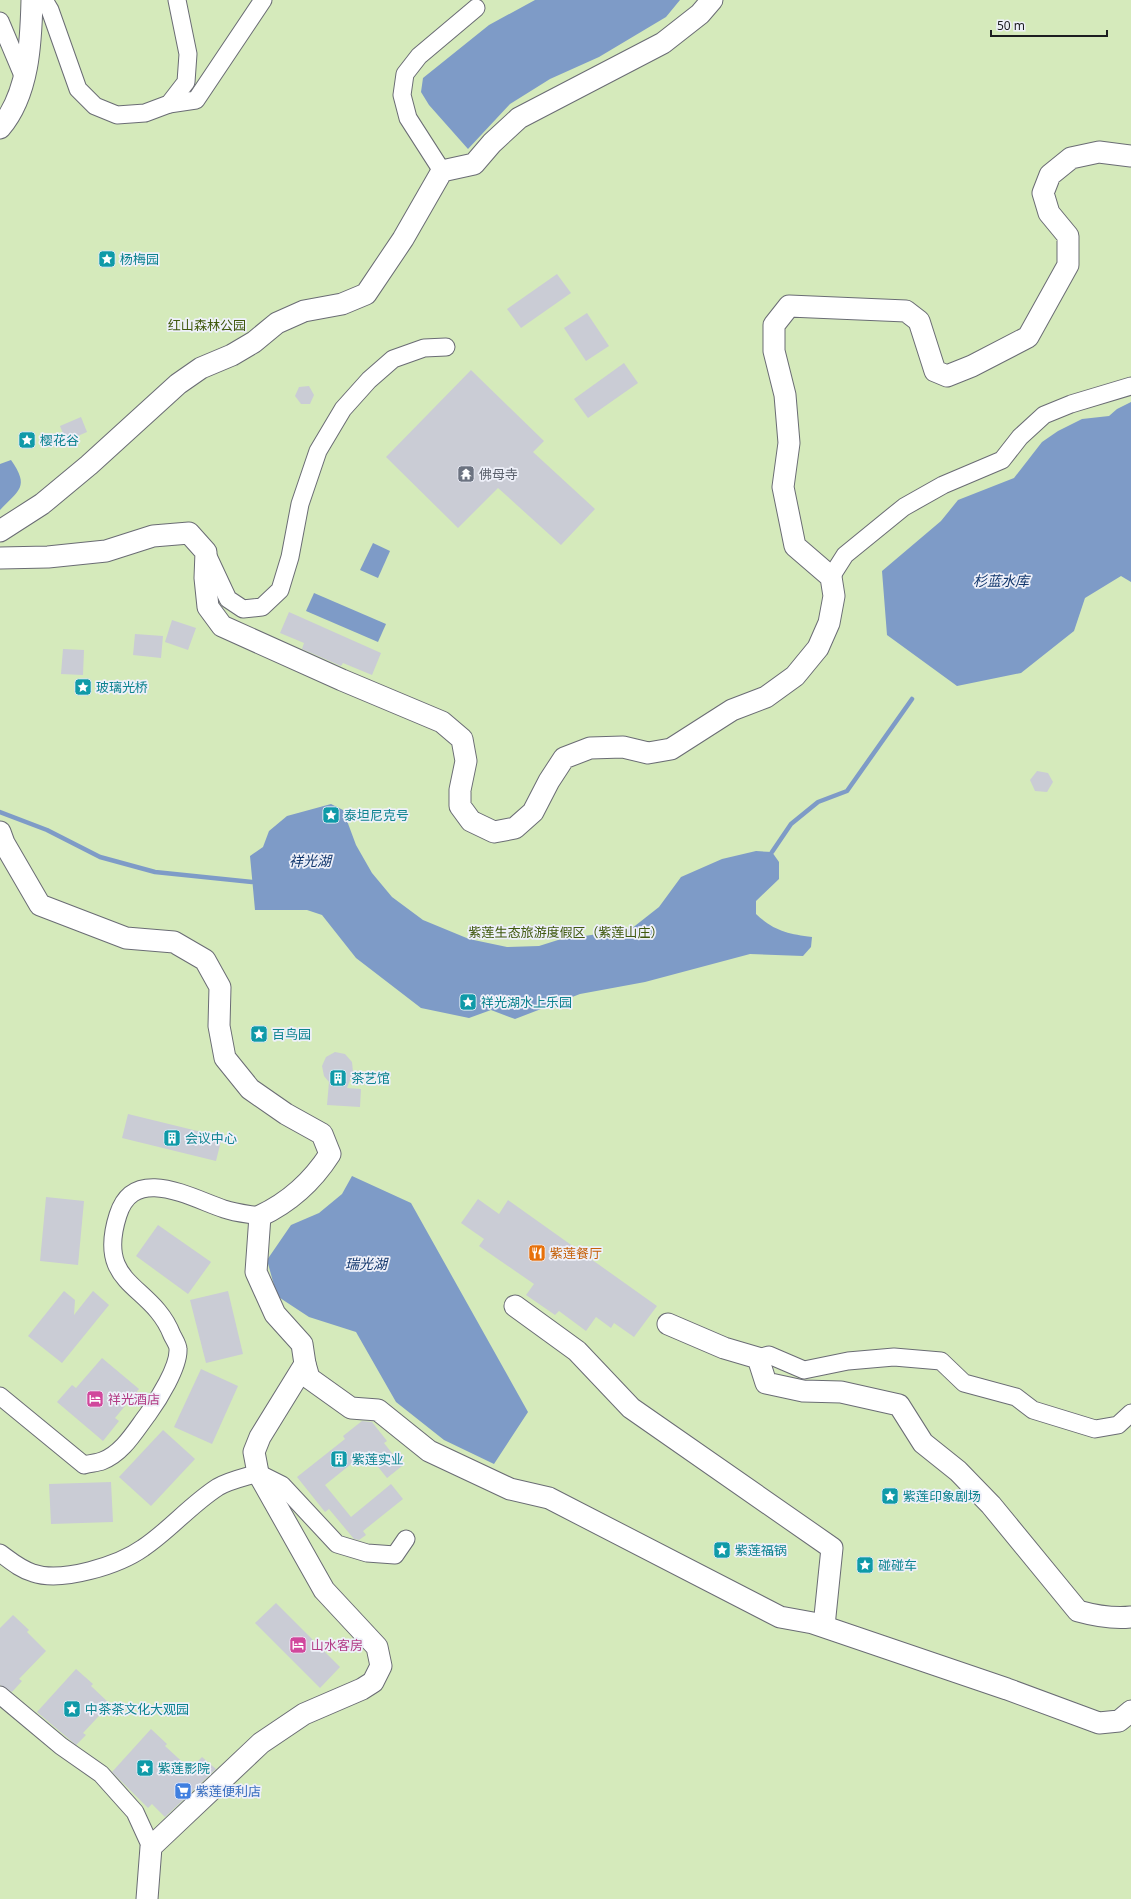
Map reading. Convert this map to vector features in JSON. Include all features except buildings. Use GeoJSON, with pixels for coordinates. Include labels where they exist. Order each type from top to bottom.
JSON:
{"type":"FeatureCollection","features":[{"type":"Feature","properties":{"kind":"street"},"geometry":{"type":"LineString","coordinates":[[0,128],[15,104],[24,78],[29,46],[32,0]]}},
{"type":"Feature","properties":{"kind":"street"},"geometry":{"type":"LineString","coordinates":[[44,0],[50,10],[78,89],[94,106],[117,115],[145,113],[169,104],[196,100],[263,0]]}},
{"type":"Feature","properties":{"kind":"street"},"geometry":{"type":"LineString","coordinates":[[169,104],[186,82],[188,54],[178,0]]}},
{"type":"Feature","properties":{"kind":"street"},"geometry":{"type":"LineString","coordinates":[[0,531],[42,504],[89,466],[178,384],[201,368],[232,355],[254,342],[277,324],[304,311],[342,304],[366,294],[403,239],[442,171],[474,164],[492,143],[520,118],[663,43],[700,14],[712,0]]}},
{"type":"Feature","properties":{"kind":"street"},"geometry":{"type":"LineString","coordinates":[[442,171],[408,118],[402,96],[405,74],[419,56],[476,8]]}},
{"type":"Feature","properties":{"kind":"street"},"geometry":{"type":"LineString","coordinates":[[0,21],[24,78]]}},
{"type":"Feature","properties":{"kind":"street"},"geometry":{"type":"LineString","coordinates":[[206,552],[205,578],[208,607],[222,626],[342,680],[442,722],[462,738],[466,761],[460,790],[460,806],[470,821],[494,832],[515,828],[533,812],[549,781],[564,758],[590,748],[623,747],[648,753],[671,749],[732,710],[766,696],[795,676],[818,648],[829,623],[834,596],[831,578],[795,546],[783,487],[789,443],[785,395],[774,351],[774,325],[789,306],[906,311],[919,321],[935,371],[946,376],[972,366],[1028,338],[1068,265],[1068,236],[1049,212],[1043,193],[1050,175],[1071,158],[1099,152],[1131,156]]}},
{"type":"Feature","properties":{"kind":"street"},"geometry":{"type":"LineString","coordinates":[[0,558],[48,557],[106,551],[153,536],[189,533],[206,552],[228,598],[243,609],[262,606],[280,590],[290,557],[300,504],[315,459],[343,409],[369,380],[393,360],[424,348],[446,347]]}},
{"type":"Feature","properties":{"kind":"street"},"geometry":{"type":"LineString","coordinates":[[831,578],[845,555],[904,507],[943,484],[1002,460],[1020,437],[1044,415],[1071,404],[1131,386]]}},
{"type":"Feature","properties":{"kind":"street"},"geometry":{"type":"LineString","coordinates":[[0,1396],[84,1465],[102,1461],[122,1448],[160,1397],[174,1368],[178,1349],[170,1328],[154,1305],[129,1285],[117,1268],[111,1248],[115,1223],[122,1203],[138,1191],[153,1187],[171,1189],[225,1209],[260,1216],[276,1209],[302,1190],[320,1169],[330,1154],[322,1134],[286,1114],[250,1089],[225,1058],[219,1026],[220,987],[205,960],[174,942],[126,938],[40,905],[2,837]]}},
{"type":"Feature","properties":{"kind":"street"},"geometry":{"type":"LineString","coordinates":[[260,1216],[256,1272],[275,1314],[302,1344],[304,1364],[309,1378],[351,1408],[378,1410],[429,1451],[510,1489],[548,1498],[780,1617],[824,1626],[1099,1723],[1119,1721],[1131,1711]]}},
{"type":"Feature","properties":{"kind":"street"},"geometry":{"type":"LineString","coordinates":[[515,1306],[577,1351],[631,1408],[832,1548],[824,1626]]}},
{"type":"Feature","properties":{"kind":"street"},"geometry":{"type":"LineString","coordinates":[[668,1324],[724,1348],[758,1358],[769,1355],[804,1370],[848,1361],[894,1357],[941,1361],[964,1384],[1016,1397],[1033,1410],[1095,1429],[1118,1425],[1131,1413]]}},
{"type":"Feature","properties":{"kind":"street"},"geometry":{"type":"LineString","coordinates":[[758,1358],[766,1383],[803,1391],[841,1392],[898,1405],[923,1443],[958,1471],[991,1505],[1078,1611],[1112,1617],[1131,1617]]}},
{"type":"Feature","properties":{"kind":"street"},"geometry":{"type":"LineString","coordinates":[[151,1847],[261,1744],[304,1714],[362,1689],[373,1682],[381,1666],[377,1647],[324,1590],[258,1473],[254,1452],[260,1437],[304,1364]]}},
{"type":"Feature","properties":{"kind":"street"},"geometry":{"type":"LineString","coordinates":[[0,1553],[17,1566],[34,1574],[58,1576],[86,1572],[115,1562],[142,1549],[164,1532],[195,1502],[220,1486],[258,1473],[282,1486],[337,1544],[367,1553],[395,1555],[406,1539]]}},
{"type":"Feature","properties":{"kind":"street"},"geometry":{"type":"LineString","coordinates":[[0,1695],[61,1746],[101,1774],[135,1812],[151,1847],[147,1899]]}},
{"type":"Feature","properties":{"kind":"green space","name":"紫莲生态旅游度假区（紫莲山庄）"},"geometry":{"type":"Polygon","coordinates":[[[0,0],[1131,0],[1131,1899],[0,1899],[0,0]]]}},
{"type":"Feature","properties":{"kind":"water"},"geometry":{"type":"Polygon","coordinates":[[[535,0],[680,0],[666,17],[599,57],[550,79],[510,104],[468,149],[429,105],[421,92],[423,78],[489,25],[535,0]]]}},
{"type":"Feature","properties":{"kind":"water","name":"杉蓝水库"},"geometry":{"type":"Polygon","coordinates":[[[1131,402],[1131,582],[1121,576],[1085,598],[1074,631],[1021,673],[957,686],[887,635],[882,571],[941,521],[958,500],[1014,478],[1042,442],[1058,431],[1082,419],[1109,416],[1117,409],[1131,402]]]}},
{"type":"Feature","properties":{"kind":"water"},"geometry":{"type":"Polygon","coordinates":[[[11,460],[20,476],[20,488],[0,510],[0,464],[11,460]]]}},
{"type":"Feature","properties":{"kind":"water"},"geometry":{"type":"Polygon","coordinates":[[[373,543],[390,551],[378,578],[360,570],[373,543]]]}},
{"type":"Feature","properties":{"kind":"water"},"geometry":{"type":"Polygon","coordinates":[[[314,593],[386,624],[378,642],[306,611],[314,593]]]}},
{"type":"Feature","properties":{"kind":"water","name":"祥光湖"},"geometry":{"type":"Polygon","coordinates":[[[331,804],[343,810],[356,845],[372,873],[392,897],[423,920],[469,939],[507,947],[539,946],[558,940],[631,929],[659,907],[681,877],[722,859],[756,851],[772,852],[779,862],[779,879],[756,901],[756,914],[775,928],[782,931],[812,937],[811,947],[803,956],[750,954],[645,982],[580,994],[515,1019],[491,1010],[469,1018],[421,1008],[356,958],[322,915],[307,910],[255,910],[250,856],[263,847],[269,831],[287,816],[331,804]]]}},
{"type":"Feature","properties":{"kind":"water","name":"瑞光湖"},"geometry":{"type":"Polygon","coordinates":[[[352,1176],[411,1203],[528,1412],[494,1464],[444,1440],[396,1402],[356,1332],[309,1317],[277,1296],[267,1260],[291,1225],[319,1213],[342,1194],[352,1176]]]}},
{"type":"Feature","properties":{"kind":"waterway"},"geometry":{"type":"LineString","coordinates":[[772,852],[791,824],[818,802],[847,791],[912,699]]}},
{"type":"Feature","properties":{"kind":"waterway"},"geometry":{"type":"LineString","coordinates":[[0,812],[47,830],[100,857],[155,872],[252,882]]}},
{"type":"Feature","properties":{"kind":"place","name":"杨梅园"},"geometry":{"type":"Point","coordinates":[107,259]}},
{"type":"Feature","properties":{"kind":"place","name":"樱花谷"},"geometry":{"type":"Point","coordinates":[27,440]}},
{"type":"Feature","properties":{"kind":"place","name":"佛母寺"},"geometry":{"type":"Point","coordinates":[466,474]}},
{"type":"Feature","properties":{"kind":"place","name":"玻璃光桥"},"geometry":{"type":"Point","coordinates":[83,687]}},
{"type":"Feature","properties":{"kind":"place","name":"泰坦尼克号"},"geometry":{"type":"Point","coordinates":[331,815]}},
{"type":"Feature","properties":{"kind":"place","name":"祥光湖水上乐园"},"geometry":{"type":"Point","coordinates":[468,1002]}},
{"type":"Feature","properties":{"kind":"place","name":"百鸟园"},"geometry":{"type":"Point","coordinates":[259,1034]}},
{"type":"Feature","properties":{"kind":"place","name":"茶艺馆"},"geometry":{"type":"Point","coordinates":[338,1078]}},
{"type":"Feature","properties":{"kind":"place","name":"会议中心"},"geometry":{"type":"Point","coordinates":[172,1138]}},
{"type":"Feature","properties":{"kind":"place","name":"紫莲餐厅"},"geometry":{"type":"Point","coordinates":[537,1253]}},
{"type":"Feature","properties":{"kind":"place","name":"祥光酒店"},"geometry":{"type":"Point","coordinates":[95,1399]}},
{"type":"Feature","properties":{"kind":"place","name":"紫莲实业"},"geometry":{"type":"Point","coordinates":[339,1459]}},
{"type":"Feature","properties":{"kind":"place","name":"紫莲印象剧场"},"geometry":{"type":"Point","coordinates":[890,1496]}},
{"type":"Feature","properties":{"kind":"place","name":"紫莲福锅"},"geometry":{"type":"Point","coordinates":[722,1550]}},
{"type":"Feature","properties":{"kind":"place","name":"碰碰车"},"geometry":{"type":"Point","coordinates":[865,1565]}},
{"type":"Feature","properties":{"kind":"place","name":"山水客房"},"geometry":{"type":"Point","coordinates":[298,1645]}},
{"type":"Feature","properties":{"kind":"place","name":"中茶茶文化大观园"},"geometry":{"type":"Point","coordinates":[72,1709]}},
{"type":"Feature","properties":{"kind":"place","name":"紫莲影院"},"geometry":{"type":"Point","coordinates":[145,1768]}},
{"type":"Feature","properties":{"kind":"place","name":"紫莲便利店"},"geometry":{"type":"Point","coordinates":[183,1791]}},
{"type":"Feature","properties":{"kind":"park label","name":"红山森林公园"},"geometry":{"type":"Point","coordinates":[207,325]}}]}
